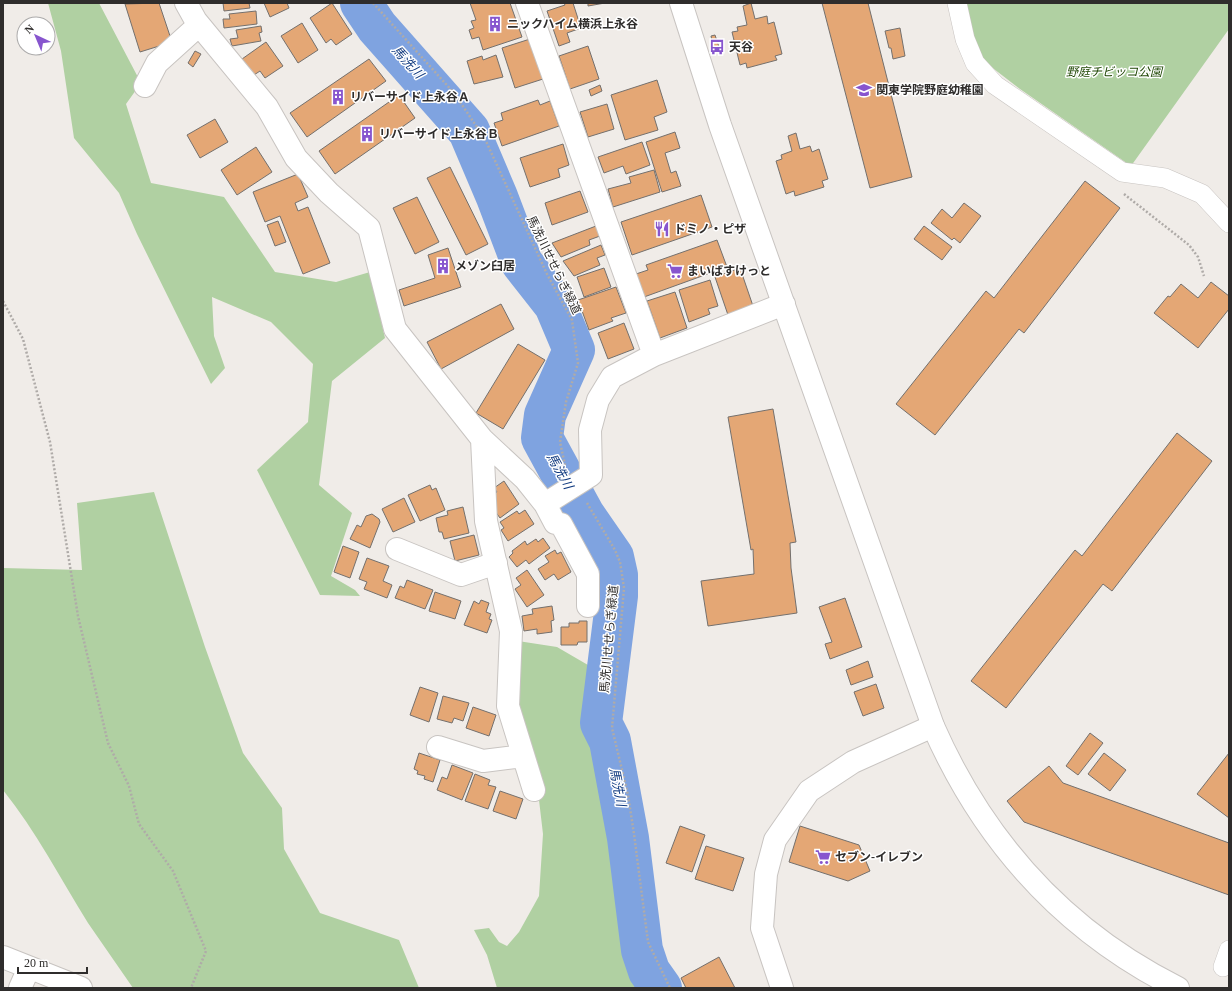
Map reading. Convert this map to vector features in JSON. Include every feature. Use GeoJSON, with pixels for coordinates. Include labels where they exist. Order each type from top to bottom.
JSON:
{"type":"FeatureCollection","features":[{"type":"Feature","properties":{"kind":"street"},"geometry":{"type":"LineString","coordinates":[[186,3],[199,25],[267,106],[296,158],[330,193],[370,228],[395,329],[482,439],[525,479],[545,504],[555,523],[561,524],[588,574],[588,606]]}},
{"type":"Feature","properties":{"kind":"street"},"geometry":{"type":"LineString","coordinates":[[527,3],[654,355]]}},
{"type":"Feature","properties":{"kind":"street"},"geometry":{"type":"LineString","coordinates":[[681,3],[720,125],[933,726],[950,764],[992,832],[1022,869],[1064,912],[1115,952],[1178,988]]}},
{"type":"Feature","properties":{"kind":"street"},"geometry":{"type":"LineString","coordinates":[[957,3],[959,20],[967,45],[976,63],[995,85],[1122,172],[1165,178],[1202,194],[1229,223]]}},
{"type":"Feature","properties":{"kind":"street"},"geometry":{"type":"LineString","coordinates":[[145,86],[157,63],[199,25]]}},
{"type":"Feature","properties":{"kind":"street"},"geometry":{"type":"LineString","coordinates":[[545,504],[591,475],[590,430],[598,400],[612,377],[654,355],[784,304]]}},
{"type":"Feature","properties":{"kind":"street"},"geometry":{"type":"LineString","coordinates":[[482,439],[486,521],[511,631],[508,706],[534,790]]}},
{"type":"Feature","properties":{"kind":"street"},"geometry":{"type":"LineString","coordinates":[[398,549],[461,575],[496,563]]}},
{"type":"Feature","properties":{"kind":"street"},"geometry":{"type":"LineString","coordinates":[[782,988],[762,928],[766,874],[775,840],[809,791],[853,762],[933,726]]}},
{"type":"Feature","properties":{"kind":"street"},"geometry":{"type":"LineString","coordinates":[[438,747],[483,761],[523,756]]}},
{"type":"Feature","properties":{"kind":"street"},"geometry":{"type":"LineString","coordinates":[[3,958],[81,988]]}},
{"type":"Feature","properties":{"kind":"street"},"geometry":{"type":"LineString","coordinates":[[20,988],[28,968]]}},
{"type":"Feature","properties":{"kind":"path","name":"馬洗川せせらぎ緑道"},"geometry":{"type":"LineString","coordinates":[[373,3],[454,93],[485,139],[548,274],[572,320],[578,363],[566,402],[560,442],[567,471],[615,550],[620,562],[624,588],[612,728],[628,795],[648,942],[670,988]]}},
{"type":"Feature","properties":{"kind":"path"},"geometry":{"type":"LineString","coordinates":[[1120,192],[1189,245],[1198,257],[1204,276]]}},
{"type":"Feature","properties":{"kind":"path"},"geometry":{"type":"LineString","coordinates":[[3,301],[23,339],[50,442],[78,616],[108,743],[129,786],[140,824],[173,871],[206,951],[191,988]]}},
{"type":"Feature","properties":{"kind":"green space"},"geometry":{"type":"Polygon","coordinates":[[[48,3],[99,3],[141,83],[126,104],[151,183],[224,197],[275,272],[336,282],[370,272],[385,338],[332,381],[319,485],[352,513],[331,576],[355,590],[360,596],[320,595],[257,470],[308,422],[313,364],[271,322],[212,297],[214,336],[225,368],[211,384],[137,234],[119,193],[74,138],[61,51],[56,33],[56,16],[52,16],[48,3]]]}},
{"type":"Feature","properties":{"kind":"green space","name":"野庭チビッコ公園"},"geometry":{"type":"Polygon","coordinates":[[[966,3],[1229,3],[1229,29],[1131,166],[1020,89],[994,69],[979,54],[969,29],[966,3]]]}},
{"type":"Feature","properties":{"kind":"green space"},"geometry":{"type":"Polygon","coordinates":[[[154,492],[205,647],[243,753],[282,808],[284,849],[320,913],[399,940],[419,988],[133,988],[88,923],[26,822],[3,790],[3,568],[82,570],[77,503],[154,492]]]}},
{"type":"Feature","properties":{"kind":"green space"},"geometry":{"type":"Polygon","coordinates":[[[518,641],[557,647],[600,672],[588,740],[606,774],[638,968],[653,988],[497,988],[487,955],[474,930],[489,928],[499,942],[507,946],[519,932],[539,896],[543,834],[533,749],[517,706],[518,641]]]}},
{"type":"Feature","properties":{"kind":"building"},"geometry":{"type":"Polygon","coordinates":[[[159,3],[172,42],[140,52],[125,4],[159,3]]]}},
{"type":"Feature","properties":{"kind":"building"},"geometry":{"type":"Polygon","coordinates":[[[223,3],[249,3],[250,8],[224,11],[223,3]]]}},
{"type":"Feature","properties":{"kind":"building"},"geometry":{"type":"Polygon","coordinates":[[[264,3],[287,3],[289,8],[270,17],[264,3]]]}},
{"type":"Feature","properties":{"kind":"building"},"geometry":{"type":"Polygon","coordinates":[[[332,3],[352,34],[336,45],[331,39],[326,43],[310,18],[332,3]]]}},
{"type":"Feature","properties":{"kind":"building","name":"ニックハイム横浜上永谷"},"geometry":{"type":"Polygon","coordinates":[[[470,3],[510,3],[522,37],[483,50],[479,37],[472,39],[469,30],[474,28],[471,21],[476,20],[470,3]]]}},
{"type":"Feature","properties":{"kind":"building"},"geometry":{"type":"Polygon","coordinates":[[[564,3],[573,3],[581,28],[567,33],[570,42],[559,46],[547,11],[565,5],[564,3]]]}},
{"type":"Feature","properties":{"kind":"building"},"geometry":{"type":"Polygon","coordinates":[[[588,3],[605,3],[588,6],[588,3]]]}},
{"type":"Feature","properties":{"kind":"building"},"geometry":{"type":"Polygon","coordinates":[[[751,3],[755,19],[767,16],[768,24],[774,22],[782,54],[775,56],[777,60],[747,68],[746,63],[740,65],[732,32],[738,31],[737,27],[747,25],[743,6],[751,3]]]}},
{"type":"Feature","properties":{"kind":"building"},"geometry":{"type":"Polygon","coordinates":[[[822,3],[868,3],[912,177],[870,188],[822,3]]]}},
{"type":"Feature","properties":{"kind":"building"},"geometry":{"type":"Polygon","coordinates":[[[256,11],[257,24],[224,28],[223,19],[230,19],[229,14],[256,11]]]}},
{"type":"Feature","properties":{"kind":"building"},"geometry":{"type":"Polygon","coordinates":[[[302,23],[318,50],[298,63],[281,36],[302,23]]]}},
{"type":"Feature","properties":{"kind":"building"},"geometry":{"type":"Polygon","coordinates":[[[261,26],[262,32],[259,33],[261,41],[232,46],[230,39],[238,38],[236,30],[261,26]]]}},
{"type":"Feature","properties":{"kind":"building"},"geometry":{"type":"Polygon","coordinates":[[[900,28],[905,56],[893,59],[885,31],[900,28]]]}},
{"type":"Feature","properties":{"kind":"building"},"geometry":{"type":"Polygon","coordinates":[[[715,35],[719,47],[714,49],[711,36],[715,35]]]}},
{"type":"Feature","properties":{"kind":"building"},"geometry":{"type":"Polygon","coordinates":[[[530,39],[543,79],[515,88],[502,48],[530,39]]]}},
{"type":"Feature","properties":{"kind":"building"},"geometry":{"type":"Polygon","coordinates":[[[266,42],[283,66],[265,78],[260,71],[254,75],[242,59],[266,42]]]}},
{"type":"Feature","properties":{"kind":"building"},"geometry":{"type":"Polygon","coordinates":[[[588,46],[599,79],[570,89],[559,56],[588,46]]]}},
{"type":"Feature","properties":{"kind":"building"},"geometry":{"type":"Polygon","coordinates":[[[195,51],[201,54],[193,67],[188,63],[195,51]]]}},
{"type":"Feature","properties":{"kind":"building"},"geometry":{"type":"Polygon","coordinates":[[[496,55],[503,77],[474,84],[467,61],[482,56],[483,60],[496,55]]]}},
{"type":"Feature","properties":{"kind":"building","name":"リバーサイド上永谷Ａ"},"geometry":{"type":"Polygon","coordinates":[[[369,59],[386,81],[307,137],[290,113],[369,59]]]}},
{"type":"Feature","properties":{"kind":"building"},"geometry":{"type":"Polygon","coordinates":[[[657,80],[667,112],[654,117],[658,130],[625,140],[611,95],[657,80]]]}},
{"type":"Feature","properties":{"kind":"building"},"geometry":{"type":"Polygon","coordinates":[[[600,85],[602,91],[591,96],[589,90],[600,85]]]}},
{"type":"Feature","properties":{"kind":"building","name":"リバーサイド上永谷Ｂ"},"geometry":{"type":"Polygon","coordinates":[[[399,95],[415,118],[335,174],[319,151],[399,95]]]}},
{"type":"Feature","properties":{"kind":"building"},"geometry":{"type":"Polygon","coordinates":[[[538,100],[540,105],[550,101],[559,126],[502,146],[494,123],[503,120],[501,113],[538,100]]]}},
{"type":"Feature","properties":{"kind":"building"},"geometry":{"type":"Polygon","coordinates":[[[607,104],[614,129],[588,137],[580,112],[607,104]]]}},
{"type":"Feature","properties":{"kind":"building"},"geometry":{"type":"Polygon","coordinates":[[[215,119],[228,142],[200,158],[187,135],[215,119]]]}},
{"type":"Feature","properties":{"kind":"building"},"geometry":{"type":"Polygon","coordinates":[[[675,132],[680,148],[665,153],[671,173],[676,171],[681,186],[662,192],[646,142],[675,132]]]}},
{"type":"Feature","properties":{"kind":"building"},"geometry":{"type":"Polygon","coordinates":[[[796,133],[800,149],[810,146],[812,152],[819,149],[828,179],[822,181],[824,187],[795,196],[794,191],[786,194],[776,161],[782,159],[781,155],[792,151],[788,136],[796,133]]]}},
{"type":"Feature","properties":{"kind":"building"},"geometry":{"type":"Polygon","coordinates":[[[642,142],[650,165],[626,174],[623,166],[604,173],[598,157],[642,142]]]}},
{"type":"Feature","properties":{"kind":"building"},"geometry":{"type":"Polygon","coordinates":[[[563,144],[569,165],[558,169],[560,177],[530,187],[520,158],[563,144]]]}},
{"type":"Feature","properties":{"kind":"building"},"geometry":{"type":"Polygon","coordinates":[[[256,147],[272,172],[237,195],[221,170],[256,147]]]}},
{"type":"Feature","properties":{"kind":"building"},"geometry":{"type":"Polygon","coordinates":[[[450,167],[488,244],[466,255],[427,178],[450,167]]]}},
{"type":"Feature","properties":{"kind":"building"},"geometry":{"type":"Polygon","coordinates":[[[654,170],[660,192],[613,207],[608,189],[631,183],[629,177],[654,170]]]}},
{"type":"Feature","properties":{"kind":"building"},"geometry":{"type":"Polygon","coordinates":[[[298,174],[308,197],[295,203],[298,211],[308,207],[330,263],[303,274],[280,216],[265,222],[253,192],[298,174]]]}},
{"type":"Feature","properties":{"kind":"building"},"geometry":{"type":"Polygon","coordinates":[[[1085,181],[1120,208],[1024,333],[1019,329],[935,435],[896,404],[986,291],[994,298],[1085,181]]]}},
{"type":"Feature","properties":{"kind":"building"},"geometry":{"type":"Polygon","coordinates":[[[580,191],[588,212],[552,225],[545,203],[580,191]]]}},
{"type":"Feature","properties":{"kind":"building"},"geometry":{"type":"Polygon","coordinates":[[[701,195],[712,227],[632,255],[621,222],[701,195]]]}},
{"type":"Feature","properties":{"kind":"building"},"geometry":{"type":"Polygon","coordinates":[[[417,197],[439,242],[415,254],[393,208],[417,197]]]}},
{"type":"Feature","properties":{"kind":"building"},"geometry":{"type":"Polygon","coordinates":[[[964,203],[981,216],[960,243],[954,238],[952,240],[931,223],[942,209],[952,218],[964,203]]]}},
{"type":"Feature","properties":{"kind":"building"},"geometry":{"type":"Polygon","coordinates":[[[278,221],[286,242],[275,246],[267,225],[278,221]]]}},
{"type":"Feature","properties":{"kind":"building"},"geometry":{"type":"Polygon","coordinates":[[[596,226],[600,236],[589,240],[590,245],[561,257],[552,243],[596,226]]]}},
{"type":"Feature","properties":{"kind":"building"},"geometry":{"type":"Polygon","coordinates":[[[924,226],[952,247],[942,260],[914,239],[924,226]]]}},
{"type":"Feature","properties":{"kind":"building"},"geometry":{"type":"Polygon","coordinates":[[[717,240],[727,267],[644,297],[636,274],[648,270],[646,265],[717,240]]]}},
{"type":"Feature","properties":{"kind":"building"},"geometry":{"type":"Polygon","coordinates":[[[601,245],[605,255],[597,258],[600,265],[574,276],[563,261],[601,245]]]}},
{"type":"Feature","properties":{"kind":"building","name":"メゾン臼居"},"geometry":{"type":"Polygon","coordinates":[[[448,248],[461,287],[404,306],[399,290],[435,278],[428,255],[448,248]]]}},
{"type":"Feature","properties":{"kind":"building"},"geometry":{"type":"Polygon","coordinates":[[[604,268],[611,287],[584,297],[577,277],[604,268]]]}},
{"type":"Feature","properties":{"kind":"building"},"geometry":{"type":"Polygon","coordinates":[[[740,268],[753,306],[728,315],[715,277],[740,268]]]}},
{"type":"Feature","properties":{"kind":"building"},"geometry":{"type":"Polygon","coordinates":[[[710,280],[718,306],[708,309],[710,314],[689,322],[679,290],[710,280]]]}},
{"type":"Feature","properties":{"kind":"building"},"geometry":{"type":"Polygon","coordinates":[[[1211,282],[1229,296],[1229,309],[1198,348],[1154,313],[1168,296],[1170,297],[1181,284],[1198,298],[1211,282]]]}},
{"type":"Feature","properties":{"kind":"building"},"geometry":{"type":"Polygon","coordinates":[[[616,287],[626,313],[611,318],[613,321],[589,330],[578,300],[616,287]]]}},
{"type":"Feature","properties":{"kind":"building"},"geometry":{"type":"Polygon","coordinates":[[[675,292],[687,328],[660,338],[647,301],[675,292]]]}},
{"type":"Feature","properties":{"kind":"building"},"geometry":{"type":"Polygon","coordinates":[[[501,304],[514,329],[441,369],[427,342],[501,304]]]}},
{"type":"Feature","properties":{"kind":"building"},"geometry":{"type":"Polygon","coordinates":[[[624,323],[634,349],[608,359],[598,333],[624,323]]]}},
{"type":"Feature","properties":{"kind":"building"},"geometry":{"type":"Polygon","coordinates":[[[518,344],[545,360],[503,429],[476,413],[518,344]]]}},
{"type":"Feature","properties":{"kind":"building"},"geometry":{"type":"Polygon","coordinates":[[[773,409],[796,542],[790,543],[791,568],[797,613],[708,626],[701,581],[754,574],[753,549],[751,550],[728,417],[773,409]]]}},
{"type":"Feature","properties":{"kind":"building"},"geometry":{"type":"Polygon","coordinates":[[[1177,433],[1212,461],[1112,591],[1103,584],[1006,708],[971,681],[1075,550],[1082,556],[1177,433]]]}},
{"type":"Feature","properties":{"kind":"building"},"geometry":{"type":"Polygon","coordinates":[[[504,481],[519,504],[500,518],[490,504],[491,496],[497,492],[494,488],[504,481]]]}},
{"type":"Feature","properties":{"kind":"building"},"geometry":{"type":"Polygon","coordinates":[[[430,485],[432,490],[436,488],[445,510],[420,521],[408,495],[430,485]]]}},
{"type":"Feature","properties":{"kind":"building"},"geometry":{"type":"Polygon","coordinates":[[[404,498],[415,522],[393,532],[382,509],[404,498]]]}},
{"type":"Feature","properties":{"kind":"building"},"geometry":{"type":"Polygon","coordinates":[[[463,507],[469,533],[444,539],[442,532],[439,532],[436,518],[448,515],[447,511],[463,507]]]}},
{"type":"Feature","properties":{"kind":"building"},"geometry":{"type":"Polygon","coordinates":[[[525,510],[534,524],[508,541],[501,530],[504,528],[500,522],[517,511],[519,514],[525,510]]]}},
{"type":"Feature","properties":{"kind":"building"},"geometry":{"type":"Polygon","coordinates":[[[372,514],[379,519],[380,522],[370,548],[350,539],[357,525],[361,527],[366,516],[372,514]]]}},
{"type":"Feature","properties":{"kind":"building"},"geometry":{"type":"Polygon","coordinates":[[[474,535],[479,555],[455,561],[450,541],[474,535]]]}},
{"type":"Feature","properties":{"kind":"building"},"geometry":{"type":"Polygon","coordinates":[[[543,538],[550,548],[529,564],[526,560],[517,567],[509,557],[513,553],[512,551],[525,541],[527,545],[536,539],[538,542],[543,538]]]}},
{"type":"Feature","properties":{"kind":"building"},"geometry":{"type":"Polygon","coordinates":[[[343,546],[359,552],[350,578],[334,572],[343,546]]]}},
{"type":"Feature","properties":{"kind":"building"},"geometry":{"type":"Polygon","coordinates":[[[555,550],[557,554],[561,552],[571,572],[558,580],[554,574],[545,580],[538,569],[549,562],[545,556],[555,550]]]}},
{"type":"Feature","properties":{"kind":"building"},"geometry":{"type":"Polygon","coordinates":[[[367,558],[389,566],[383,581],[392,585],[387,598],[364,589],[367,582],[359,579],[367,558]]]}},
{"type":"Feature","properties":{"kind":"building"},"geometry":{"type":"Polygon","coordinates":[[[527,570],[544,595],[527,607],[515,589],[521,585],[516,578],[527,570]]]}},
{"type":"Feature","properties":{"kind":"building"},"geometry":{"type":"Polygon","coordinates":[[[407,580],[433,590],[425,609],[395,598],[400,586],[404,588],[407,580]]]}},
{"type":"Feature","properties":{"kind":"building"},"geometry":{"type":"Polygon","coordinates":[[[435,592],[461,601],[455,619],[429,611],[435,592]]]}},
{"type":"Feature","properties":{"kind":"building"},"geometry":{"type":"Polygon","coordinates":[[[845,598],[862,647],[830,659],[825,644],[832,642],[819,607],[845,598]]]}},
{"type":"Feature","properties":{"kind":"building"},"geometry":{"type":"Polygon","coordinates":[[[481,600],[489,603],[486,612],[491,614],[489,619],[492,620],[487,633],[464,625],[474,601],[479,604],[481,600]]]}},
{"type":"Feature","properties":{"kind":"building"},"geometry":{"type":"Polygon","coordinates":[[[552,606],[554,620],[551,621],[552,632],[537,634],[537,629],[524,631],[522,616],[533,614],[532,609],[552,606]]]}},
{"type":"Feature","properties":{"kind":"building"},"geometry":{"type":"Polygon","coordinates":[[[579,621],[587,621],[587,642],[578,642],[577,645],[561,645],[561,627],[569,627],[569,623],[579,623],[579,621]]]}},
{"type":"Feature","properties":{"kind":"building"},"geometry":{"type":"Polygon","coordinates":[[[868,661],[873,677],[851,685],[846,670],[868,661]]]}},
{"type":"Feature","properties":{"kind":"building"},"geometry":{"type":"Polygon","coordinates":[[[876,684],[884,708],[863,716],[854,692],[876,684]]]}},
{"type":"Feature","properties":{"kind":"building"},"geometry":{"type":"Polygon","coordinates":[[[420,687],[438,693],[429,722],[410,715],[420,687]]]}},
{"type":"Feature","properties":{"kind":"building"},"geometry":{"type":"Polygon","coordinates":[[[443,696],[469,703],[463,721],[454,718],[452,723],[437,719],[443,696]]]}},
{"type":"Feature","properties":{"kind":"building"},"geometry":{"type":"Polygon","coordinates":[[[473,707],[496,715],[489,736],[466,728],[473,707]]]}},
{"type":"Feature","properties":{"kind":"building"},"geometry":{"type":"Polygon","coordinates":[[[1090,733],[1103,743],[1078,775],[1066,766],[1090,733]]]}},
{"type":"Feature","properties":{"kind":"building"},"geometry":{"type":"Polygon","coordinates":[[[419,753],[440,760],[433,782],[424,779],[425,776],[417,774],[418,771],[414,769],[419,753]]]}},
{"type":"Feature","properties":{"kind":"building"},"geometry":{"type":"Polygon","coordinates":[[[1104,753],[1126,770],[1110,791],[1088,774],[1104,753]]]}},
{"type":"Feature","properties":{"kind":"building"},"geometry":{"type":"Polygon","coordinates":[[[1229,753],[1229,818],[1197,794],[1229,753]]]}},
{"type":"Feature","properties":{"kind":"building"},"geometry":{"type":"Polygon","coordinates":[[[452,765],[473,773],[462,800],[437,790],[442,777],[447,779],[452,765]]]}},
{"type":"Feature","properties":{"kind":"building"},"geometry":{"type":"Polygon","coordinates":[[[1049,766],[1063,783],[1229,843],[1229,895],[1024,822],[1007,801],[1049,766]]]}},
{"type":"Feature","properties":{"kind":"building"},"geometry":{"type":"Polygon","coordinates":[[[475,774],[490,780],[488,785],[496,787],[488,809],[465,801],[475,774]]]}},
{"type":"Feature","properties":{"kind":"building"},"geometry":{"type":"Polygon","coordinates":[[[500,791],[523,799],[516,819],[493,811],[500,791]]]}},
{"type":"Feature","properties":{"kind":"building"},"geometry":{"type":"Polygon","coordinates":[[[680,826],[705,835],[692,872],[666,863],[680,826]]]}},
{"type":"Feature","properties":{"kind":"building"},"geometry":{"type":"Polygon","coordinates":[[[800,826],[859,845],[870,871],[848,881],[789,862],[800,826]]]}},
{"type":"Feature","properties":{"kind":"building"},"geometry":{"type":"Polygon","coordinates":[[[706,846],[744,858],[733,891],[695,879],[706,846]]]}},
{"type":"Feature","properties":{"kind":"building"},"geometry":{"type":"Polygon","coordinates":[[[719,957],[735,988],[686,988],[681,978],[719,957]]]}},
{"type":"Feature","properties":{"kind":"waterway","name":"馬洗川"},"geometry":{"type":"LineString","coordinates":[[361,3],[377,27],[469,131],[497,197],[522,263],[555,305],[574,350],[545,415],[542,438],[584,515],[613,557],[617,575],[617,596],[601,723],[610,741],[628,838],[642,950],[649,971],[661,988]]}},
{"type":"Feature","properties":{"kind":"place","name":"ニックハイム横浜上永谷"},"geometry":{"type":"Point","coordinates":[495,24]}},
{"type":"Feature","properties":{"kind":"place","name":"天谷"},"geometry":{"type":"Point","coordinates":[717,47]}},
{"type":"Feature","properties":{"kind":"place","name":"関東学院野庭幼稚園"},"geometry":{"type":"Point","coordinates":[864,90]}},
{"type":"Feature","properties":{"kind":"place","name":"リバーサイド上永谷Ａ"},"geometry":{"type":"Point","coordinates":[338,97]}},
{"type":"Feature","properties":{"kind":"place","name":"リバーサイド上永谷Ｂ"},"geometry":{"type":"Point","coordinates":[367,134]}},
{"type":"Feature","properties":{"kind":"place","name":"ドミノ・ピザ"},"geometry":{"type":"Point","coordinates":[662,229]}},
{"type":"Feature","properties":{"kind":"place","name":"メゾン臼居"},"geometry":{"type":"Point","coordinates":[443,266]}},
{"type":"Feature","properties":{"kind":"place","name":"まいばすけっと"},"geometry":{"type":"Point","coordinates":[675,271]}},
{"type":"Feature","properties":{"kind":"place","name":"セブン-イレブン"},"geometry":{"type":"Point","coordinates":[823,857]}}]}
